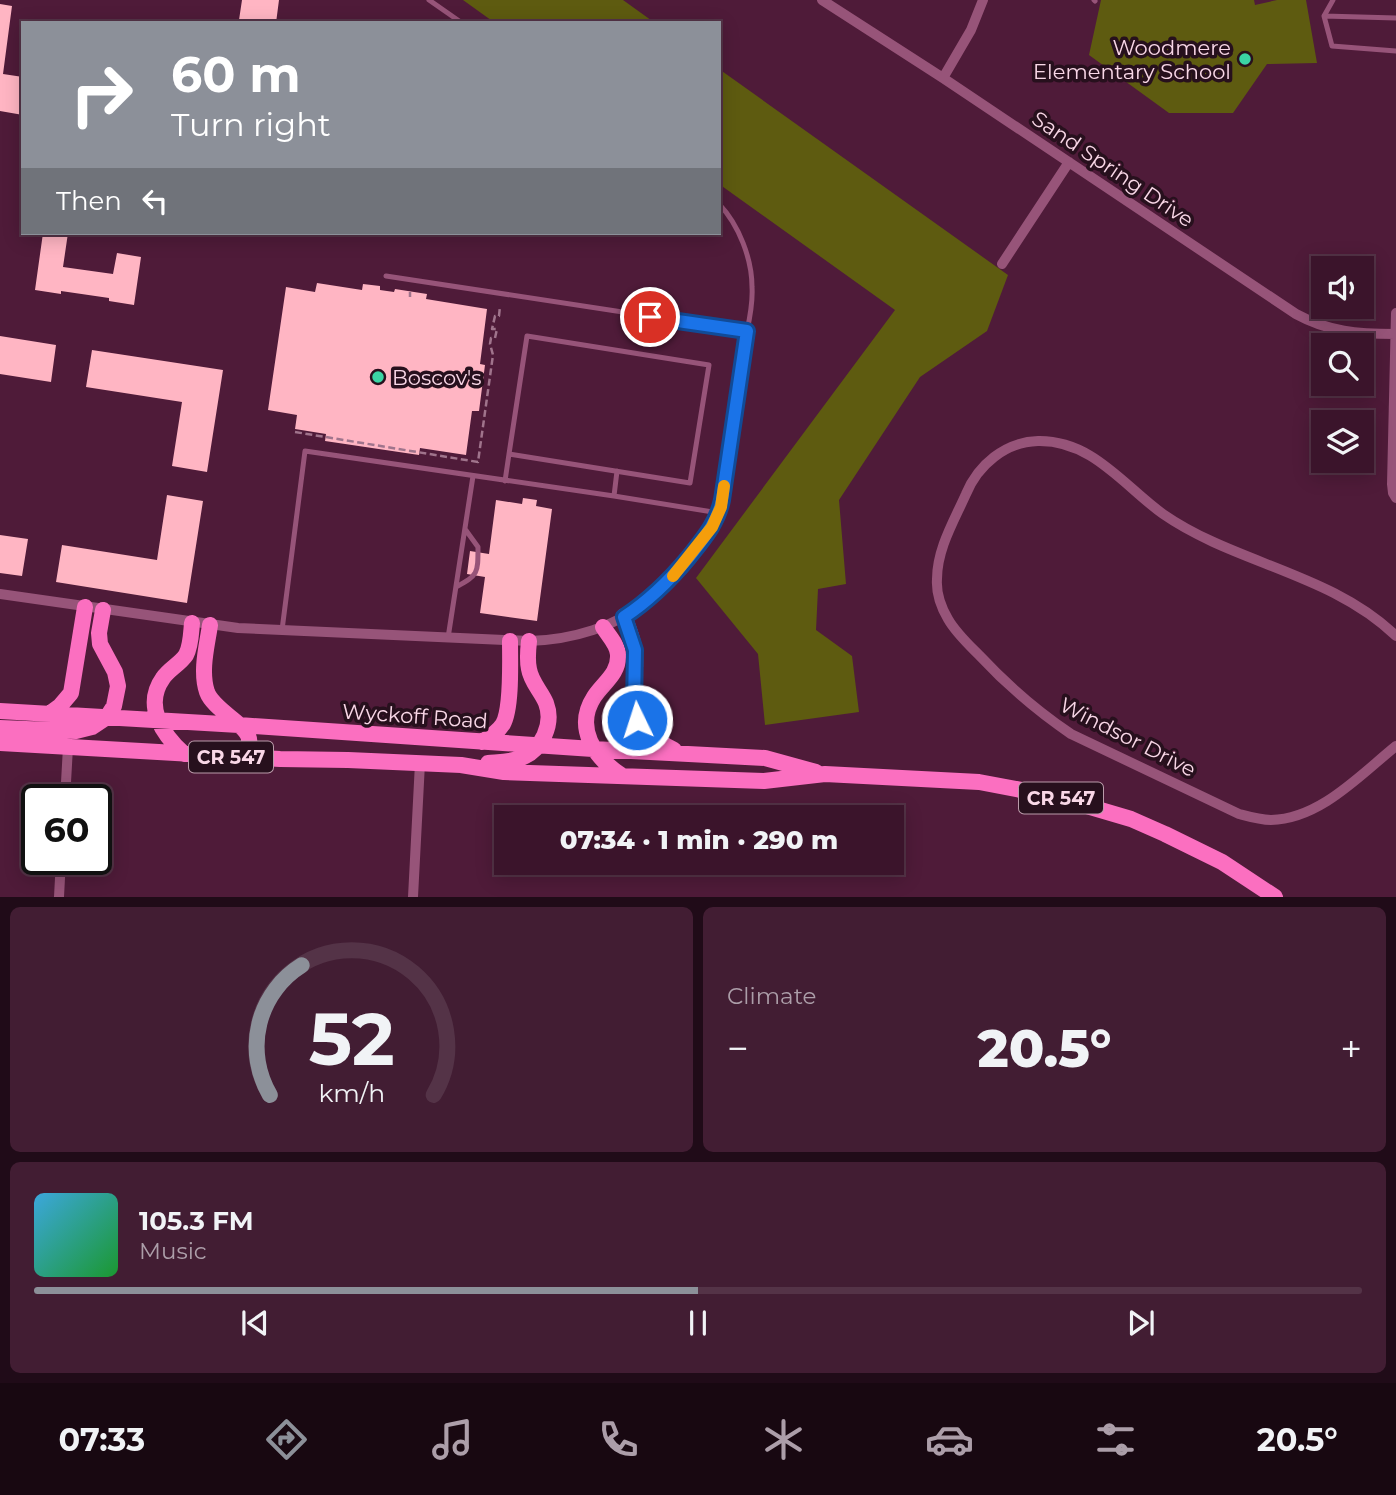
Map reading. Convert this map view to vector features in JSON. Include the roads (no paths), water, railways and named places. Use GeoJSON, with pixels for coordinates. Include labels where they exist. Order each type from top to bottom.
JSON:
{"type":"FeatureCollection","features":[{"type":"Feature","properties":{"kind":"main road"},"geometry":{"type":"LineString","coordinates":[[49,714],[71,693],[85,607]]}},
{"type":"Feature","properties":{"kind":"main road"},"geometry":{"type":"LineString","coordinates":[[0,727],[76,731],[92,727],[107,718],[114,706],[118,686],[115,672],[100,644],[103,610]]}},
{"type":"Feature","properties":{"kind":"main road"},"geometry":{"type":"LineString","coordinates":[[624,617],[635,650],[634,706],[637,720],[651,736],[679,752]]}},
{"type":"Feature","properties":{"kind":"main road"},"geometry":{"type":"LineString","coordinates":[[184,754],[160,727],[156,700],[160,682],[187,653],[192,623]]}},
{"type":"Feature","properties":{"kind":"main road"},"geometry":{"type":"LineString","coordinates":[[210,625],[204,669],[206,689],[214,705],[248,733],[250,741],[247,749],[236,757]]}},
{"type":"Feature","properties":{"kind":"main road"},"geometry":{"type":"LineString","coordinates":[[603,627],[615,646],[617,664],[611,678],[593,699],[587,712],[586,728],[593,749],[621,775]]}},
{"type":"Feature","properties":{"kind":"main road"},"geometry":{"type":"LineString","coordinates":[[482,741],[494,734],[505,720],[509,696],[510,641]]}},
{"type":"Feature","properties":{"kind":"main road"},"geometry":{"type":"LineString","coordinates":[[461,765],[516,760],[537,746],[546,731],[548,712],[545,700],[529,672],[529,641]]}},
{"type":"Feature","properties":{"kind":"main road","name":"Wyckoff Road"},"geometry":{"type":"LineString","coordinates":[[0,711],[765,758],[825,774]]}},
{"type":"Feature","properties":{"kind":"main road","name":"Wyckoff Road"},"geometry":{"type":"LineString","coordinates":[[0,743],[236,757],[461,765],[504,772],[764,781],[825,774],[979,782],[1065,799],[1120,816],[1222,862],[1275,897]]}},
{"type":"Feature","properties":{"kind":"street","name":"Sand Spring Drive"},"geometry":{"type":"LineString","coordinates":[[822,0],[1296,314],[1321,326],[1342,331],[1357,334],[1395,334]]}},
{"type":"Feature","properties":{"kind":"street"},"geometry":{"type":"LineString","coordinates":[[943,78],[971,30],[983,0]]}},
{"type":"Feature","properties":{"kind":"street"},"geometry":{"type":"LineString","coordinates":[[1002,264],[1069,162]]}},
{"type":"Feature","properties":{"kind":"street"},"geometry":{"type":"LineString","coordinates":[[1396,313],[1392,484],[1396,498]]}},
{"type":"Feature","properties":{"kind":"street"},"geometry":{"type":"LineString","coordinates":[[0,594],[192,623],[282,631],[529,641],[569,636],[603,627],[646,603],[672,578],[709,532],[719,513],[747,331]]}},
{"type":"Feature","properties":{"kind":"street","name":"Windsor Drive"},"geometry":{"type":"LineString","coordinates":[[1396,636],[1366,611],[1343,597],[1190,531],[1161,512],[1082,450],[1052,441],[1035,441],[1008,448],[979,470],[944,543],[939,561],[939,597],[950,622],[1015,692],[1071,734],[1239,814],[1271,820],[1299,816],[1313,810],[1330,800],[1396,746]]}},
{"type":"Feature","properties":{"kind":"street"},"geometry":{"type":"LineString","coordinates":[[66,784],[68,747]]}},
{"type":"Feature","properties":{"kind":"street"},"geometry":{"type":"LineString","coordinates":[[413,897],[420,763]]}},
{"type":"Feature","properties":{"kind":"street"},"geometry":{"type":"LineString","coordinates":[[59,897],[60,875]]}},
{"type":"Feature","properties":{"kind":"lane"},"geometry":{"type":"LineString","coordinates":[[429,0],[459,21]]}},
{"type":"Feature","properties":{"kind":"lane"},"geometry":{"type":"LineString","coordinates":[[1334,0],[1324,16],[1332,46],[1396,51]]}},
{"type":"Feature","properties":{"kind":"lane"},"geometry":{"type":"LineString","coordinates":[[1324,16],[1396,18]]}},
{"type":"Feature","properties":{"kind":"lane"},"geometry":{"type":"LineString","coordinates":[[386,276],[747,331],[752,295],[751,275],[742,242],[721,207]]}},
{"type":"Feature","properties":{"kind":"lane"},"geometry":{"type":"LineString","coordinates":[[505,481],[509,454],[527,336],[709,365],[690,483],[509,454]]}},
{"type":"Feature","properties":{"kind":"lane"},"geometry":{"type":"LineString","coordinates":[[282,631],[305,451],[719,513]]}},
{"type":"Feature","properties":{"kind":"lane"},"geometry":{"type":"LineString","coordinates":[[614,496],[617,471]]}},
{"type":"Feature","properties":{"kind":"lane"},"geometry":{"type":"LineString","coordinates":[[448,638],[473,476]]}},
{"type":"Feature","properties":{"kind":"lane"},"geometry":{"type":"LineString","coordinates":[[456,587],[473,577],[476,572],[478,547],[465,529]]}},
{"type":"Feature","properties":{"kind":"place","name":"Woodmere Elementary School"},"geometry":{"type":"Point","coordinates":[1245,59]}},
{"type":"Feature","properties":{"kind":"place","name":"Boscov's"},"geometry":{"type":"Point","coordinates":[378,377]}}]}
